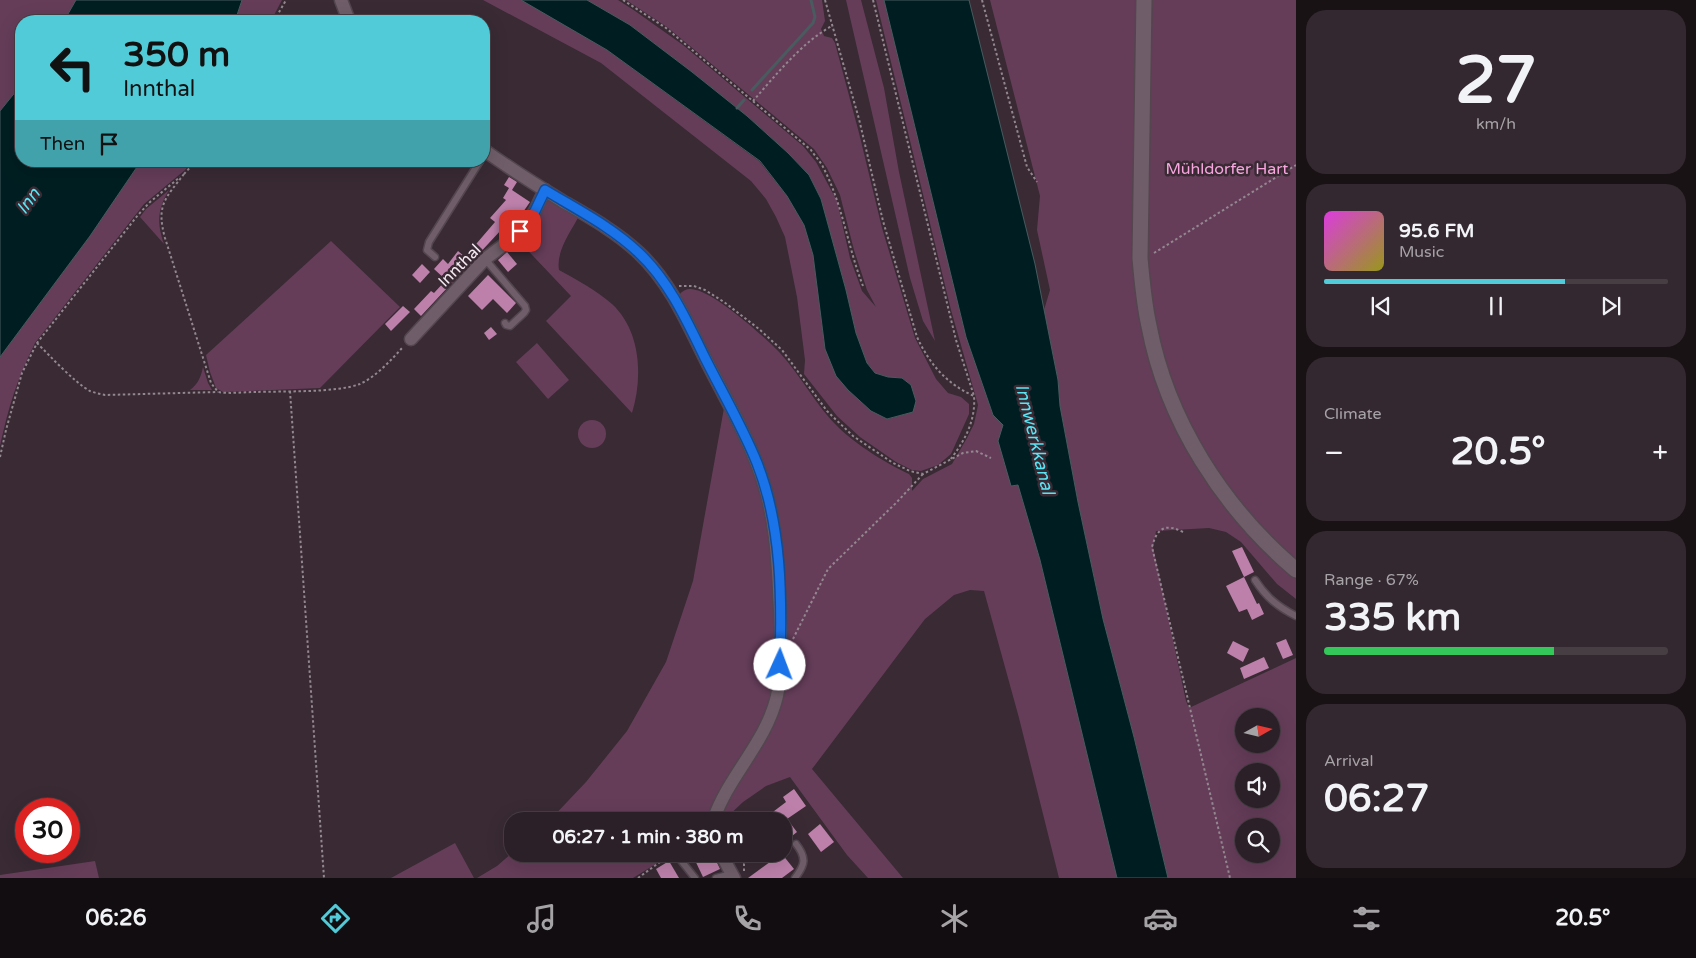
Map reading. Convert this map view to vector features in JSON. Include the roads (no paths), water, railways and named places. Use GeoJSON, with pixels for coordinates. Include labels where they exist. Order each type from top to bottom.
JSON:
{"type":"FeatureCollection","features":[{"type":"Feature","properties":{"kind":"main road"},"geometry":{"type":"LineString","coordinates":[[1144,0],[1140,258],[1143,297],[1157,359],[1179,418],[1205,465],[1243,517],[1296,570]]}},
{"type":"Feature","properties":{"kind":"street"},"geometry":{"type":"LineString","coordinates":[[341,0],[347,15]]}},
{"type":"Feature","properties":{"kind":"street"},"geometry":{"type":"LineString","coordinates":[[490,159],[589,216],[629,244],[654,268],[686,320],[757,463],[769,501],[777,548],[781,638],[780,675],[773,712],[765,730],[728,789],[717,812]]}},
{"type":"Feature","properties":{"kind":"street","name":"Innthal"},"geometry":{"type":"LineString","coordinates":[[410,339],[485,259],[513,238],[527,223],[545,190]]}},
{"type":"Feature","properties":{"kind":"street"},"geometry":{"type":"LineString","coordinates":[[725,862],[733,876]]}},
{"type":"Feature","properties":{"kind":"lane"},"geometry":{"type":"LineString","coordinates":[[435,257],[428,250],[429,242],[476,167]]}},
{"type":"Feature","properties":{"kind":"lane"},"geometry":{"type":"LineString","coordinates":[[485,259],[525,306],[526,310],[524,313],[510,326],[505,323]]}},
{"type":"Feature","properties":{"kind":"lane"},"geometry":{"type":"LineString","coordinates":[[1255,580],[1268,598],[1296,616]]}},
{"type":"Feature","properties":{"kind":"lane"},"geometry":{"type":"LineString","coordinates":[[795,878],[802,868],[804,860],[802,851],[796,844]]}},
{"type":"Feature","properties":{"kind":"lane"},"geometry":{"type":"LineString","coordinates":[[682,862],[695,878]]}},
{"type":"Feature","properties":{"kind":"lane"},"geometry":{"type":"LineString","coordinates":[[716,878],[733,876]]}},
{"type":"Feature","properties":{"kind":"water"},"geometry":{"type":"Polygon","coordinates":[[[76,0],[242,0],[237,15],[67,15],[76,0]]]}},
{"type":"Feature","properties":{"kind":"water"},"geometry":{"type":"Polygon","coordinates":[[[521,0],[587,0],[630,25],[747,116],[809,175],[821,199],[856,333],[867,363],[875,373],[888,377],[902,378],[911,385],[916,401],[913,412],[887,419],[871,411],[836,376],[825,349],[813,255],[804,225],[787,196],[760,161],[607,50],[521,0]]]}},
{"type":"Feature","properties":{"kind":"water","name":"Innwerkkanal"},"geometry":{"type":"Polygon","coordinates":[[[884,0],[969,0],[1035,264],[1058,380],[1060,406],[1078,502],[1103,619],[1168,878],[1117,878],[1040,560],[1018,485],[1011,486],[998,441],[1003,425],[993,415],[966,337],[884,0]]]}},
{"type":"Feature","properties":{"kind":"water","name":"Inn"},"geometry":{"type":"Polygon","coordinates":[[[15,92],[15,167],[137,167],[90,236],[0,357],[0,111],[15,92]]]}},
{"type":"Feature","properties":{"kind":"waterway"},"geometry":{"type":"LineString","coordinates":[[752,90],[813,23],[815,17],[811,0]]}},
{"type":"Feature","properties":{"kind":"waterway"},"geometry":{"type":"LineString","coordinates":[[737,108],[744,100]]}},
{"type":"Feature","properties":{"kind":"park label","name":"Mühldorfer Hart"},"geometry":{"type":"Point","coordinates":[1227,168]}}]}
